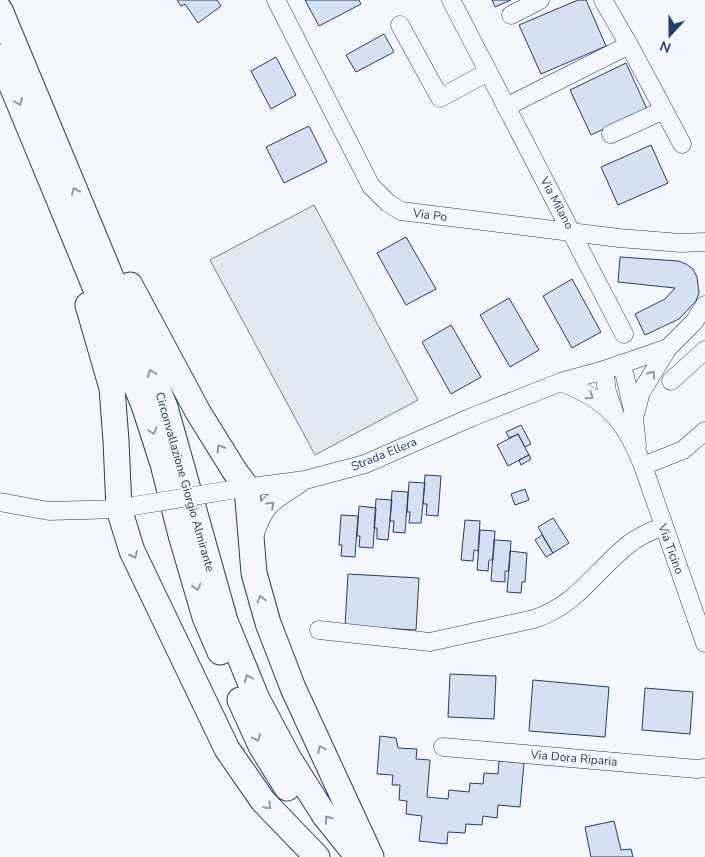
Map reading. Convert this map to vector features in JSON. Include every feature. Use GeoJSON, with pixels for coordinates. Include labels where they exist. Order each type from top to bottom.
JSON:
{"type":"FeatureCollection","features":[{"type":"Feature","properties":{"kind":"highway","name":"Circonvallazione Giorgio Almirante"},"geometry":{"type":"LineString","coordinates":[[0,10],[144,405],[163,464],[205,617],[232,683],[261,746],[308,820],[336,857]]}},
{"type":"Feature","properties":{"kind":"highway","name":"Circonvallazione Giorgio Almirante"},"geometry":{"type":"LineString","coordinates":[[0,57],[164,407],[225,621],[257,699],[289,759],[325,816],[358,857]]}},
{"type":"Feature","properties":{"kind":"highway"},"geometry":{"type":"LineString","coordinates":[[81,229],[122,268],[198,412],[234,470],[252,542],[254,573],[271,632],[293,688],[371,857]]}},
{"type":"Feature","properties":{"kind":"highway"},"geometry":{"type":"LineString","coordinates":[[81,229],[81,281],[112,388],[116,441],[132,551],[227,749],[263,801],[317,857]]}},
{"type":"Feature","properties":{"kind":"street","name":"Via Po"},"geometry":{"type":"LineString","coordinates":[[276,0],[371,186],[388,203],[401,211],[637,240],[681,243],[705,242]]}},
{"type":"Feature","properties":{"kind":"street","name":"Via Milano"},"geometry":{"type":"LineString","coordinates":[[451,0],[624,334]]}},
{"type":"Feature","properties":{"kind":"street"},"geometry":{"type":"LineString","coordinates":[[511,15],[540,0]]}},
{"type":"Feature","properties":{"kind":"street"},"geometry":{"type":"LineString","coordinates":[[603,0],[682,144]]}},
{"type":"Feature","properties":{"kind":"street"},"geometry":{"type":"LineString","coordinates":[[400,25],[440,98],[488,72]]}},
{"type":"Feature","properties":{"kind":"street"},"geometry":{"type":"LineString","coordinates":[[506,107],[629,45]]}},
{"type":"Feature","properties":{"kind":"street"},"geometry":{"type":"LineString","coordinates":[[611,134],[664,110]]}},
{"type":"Feature","properties":{"kind":"street","name":"Strada Ellera"},"geometry":{"type":"LineString","coordinates":[[0,502],[49,511],[126,508],[305,480],[365,464],[472,417],[561,382],[668,348],[694,322],[705,305]]}},
{"type":"Feature","properties":{"kind":"street"},"geometry":{"type":"LineString","coordinates":[[634,418],[641,392],[668,348]]}},
{"type":"Feature","properties":{"kind":"street"},"geometry":{"type":"LineString","coordinates":[[671,381],[705,350]]}},
{"type":"Feature","properties":{"kind":"street"},"geometry":{"type":"LineString","coordinates":[[612,367],[625,376],[640,460],[615,415],[607,392],[612,367]]}},
{"type":"Feature","properties":{"kind":"street"},"geometry":{"type":"LineString","coordinates":[[561,382],[587,394],[615,415]]}},
{"type":"Feature","properties":{"kind":"street"},"geometry":{"type":"LineString","coordinates":[[640,460],[683,450],[705,432]]}},
{"type":"Feature","properties":{"kind":"street","name":"Via Ticino"},"geometry":{"type":"LineString","coordinates":[[640,460],[705,644]]}},
{"type":"Feature","properties":{"kind":"street"},"geometry":{"type":"LineString","coordinates":[[252,542],[259,520],[267,507],[305,480]]}},
{"type":"Feature","properties":{"kind":"street"},"geometry":{"type":"LineString","coordinates":[[319,630],[430,642],[548,615],[568,602],[629,544],[663,526]]}},
{"type":"Feature","properties":{"kind":"street","name":"Via Dora Riparia"},"geometry":{"type":"LineString","coordinates":[[444,747],[697,769],[705,768]]}},
{"type":"Feature","properties":{"kind":"shaded area"},"geometry":{"type":"Polygon","coordinates":[[[314,205],[418,400],[315,455],[210,260],[314,205]]]}},
{"type":"Feature","properties":{"kind":"building"},"geometry":{"type":"Polygon","coordinates":[[[177,0],[217,0],[221,6],[198,23],[185,4],[181,6],[177,0]]]}},
{"type":"Feature","properties":{"kind":"building"},"geometry":{"type":"Polygon","coordinates":[[[305,0],[359,0],[361,4],[319,26],[305,0]]]}},
{"type":"Feature","properties":{"kind":"building"},"geometry":{"type":"Polygon","coordinates":[[[492,0],[511,0],[495,7],[492,0]]]}},
{"type":"Feature","properties":{"kind":"building"},"geometry":{"type":"Polygon","coordinates":[[[578,0],[586,0],[606,46],[541,74],[519,25],[578,0]]]}},
{"type":"Feature","properties":{"kind":"building"},"geometry":{"type":"Polygon","coordinates":[[[384,34],[394,52],[356,72],[346,55],[384,34]]]}},
{"type":"Feature","properties":{"kind":"building"},"geometry":{"type":"Polygon","coordinates":[[[276,57],[296,95],[271,109],[251,71],[276,57]]]}},
{"type":"Feature","properties":{"kind":"building"},"geometry":{"type":"Polygon","coordinates":[[[626,63],[647,109],[591,135],[570,90],[626,63]]]}},
{"type":"Feature","properties":{"kind":"building"},"geometry":{"type":"Polygon","coordinates":[[[309,126],[327,162],[284,183],[266,147],[309,126]]]}},
{"type":"Feature","properties":{"kind":"building"},"geometry":{"type":"Polygon","coordinates":[[[651,145],[668,183],[618,205],[601,167],[651,145]]]}},
{"type":"Feature","properties":{"kind":"building"},"geometry":{"type":"Polygon","coordinates":[[[406,237],[436,289],[406,305],[377,253],[406,237]]]}},
{"type":"Feature","properties":{"kind":"building"},"geometry":{"type":"Polygon","coordinates":[[[620,257],[678,261],[686,264],[693,269],[697,277],[699,293],[696,301],[679,319],[645,335],[635,314],[665,299],[675,288],[618,282],[620,257]]]}},
{"type":"Feature","properties":{"kind":"building"},"geometry":{"type":"Polygon","coordinates":[[[572,279],[601,332],[572,348],[543,296],[572,279]]]}},
{"type":"Feature","properties":{"kind":"building"},"geometry":{"type":"Polygon","coordinates":[[[509,298],[539,350],[510,367],[480,315],[509,298]]]}},
{"type":"Feature","properties":{"kind":"building"},"geometry":{"type":"Polygon","coordinates":[[[451,325],[481,377],[451,394],[422,342],[451,325]]]}},
{"type":"Feature","properties":{"kind":"building"},"geometry":{"type":"Polygon","coordinates":[[[521,425],[531,444],[525,447],[518,434],[509,438],[506,432],[521,425]]]}},
{"type":"Feature","properties":{"kind":"building"},"geometry":{"type":"Polygon","coordinates":[[[518,434],[529,455],[508,466],[497,445],[518,434]]]}},
{"type":"Feature","properties":{"kind":"building"},"geometry":{"type":"Polygon","coordinates":[[[529,455],[531,459],[521,465],[519,460],[529,455]]]}},
{"type":"Feature","properties":{"kind":"building"},"geometry":{"type":"Polygon","coordinates":[[[425,475],[441,476],[438,516],[426,515],[427,504],[423,504],[425,475]]]}},
{"type":"Feature","properties":{"kind":"building"},"geometry":{"type":"Polygon","coordinates":[[[409,482],[425,483],[421,523],[409,523],[410,512],[407,512],[409,482]]]}},
{"type":"Feature","properties":{"kind":"building"},"geometry":{"type":"Polygon","coordinates":[[[525,489],[529,500],[515,505],[511,494],[525,489]]]}},
{"type":"Feature","properties":{"kind":"building"},"geometry":{"type":"Polygon","coordinates":[[[392,491],[408,492],[405,533],[393,532],[394,521],[390,521],[392,491]]]}},
{"type":"Feature","properties":{"kind":"building"},"geometry":{"type":"Polygon","coordinates":[[[376,499],[392,500],[388,540],[377,539],[377,528],[374,528],[376,499]]]}},
{"type":"Feature","properties":{"kind":"building"},"geometry":{"type":"Polygon","coordinates":[[[359,506],[376,508],[373,548],[359,547],[360,536],[357,536],[359,506]]]}},
{"type":"Feature","properties":{"kind":"building"},"geometry":{"type":"Polygon","coordinates":[[[341,515],[358,516],[355,557],[341,556],[342,545],[339,545],[341,515]]]}},
{"type":"Feature","properties":{"kind":"building"},"geometry":{"type":"Polygon","coordinates":[[[553,518],[569,543],[553,553],[538,527],[553,518]]]}},
{"type":"Feature","properties":{"kind":"building"},"geometry":{"type":"Polygon","coordinates":[[[465,520],[480,521],[478,551],[474,550],[473,561],[461,560],[465,520]]]}},
{"type":"Feature","properties":{"kind":"building"},"geometry":{"type":"Polygon","coordinates":[[[480,530],[495,531],[493,560],[489,560],[488,571],[477,570],[480,530]]]}},
{"type":"Feature","properties":{"kind":"building"},"geometry":{"type":"Polygon","coordinates":[[[542,535],[553,553],[546,557],[535,540],[542,535]]]}},
{"type":"Feature","properties":{"kind":"building"},"geometry":{"type":"Polygon","coordinates":[[[494,540],[511,541],[509,571],[505,571],[505,582],[491,581],[494,540]]]}},
{"type":"Feature","properties":{"kind":"building"},"geometry":{"type":"Polygon","coordinates":[[[510,551],[527,553],[525,582],[522,582],[521,593],[507,592],[510,551]]]}},
{"type":"Feature","properties":{"kind":"building"},"geometry":{"type":"Polygon","coordinates":[[[348,574],[419,578],[416,630],[345,626],[348,574]]]}},
{"type":"Feature","properties":{"kind":"building"},"geometry":{"type":"Polygon","coordinates":[[[450,674],[496,676],[494,719],[448,717],[450,674]]]}},
{"type":"Feature","properties":{"kind":"building"},"geometry":{"type":"Polygon","coordinates":[[[533,680],[609,687],[605,737],[529,731],[533,680]]]}},
{"type":"Feature","properties":{"kind":"building"},"geometry":{"type":"Polygon","coordinates":[[[645,688],[693,692],[690,734],[642,730],[645,688]]]}},
{"type":"Feature","properties":{"kind":"building"},"geometry":{"type":"Polygon","coordinates":[[[380,736],[396,738],[398,748],[417,749],[416,759],[430,760],[427,797],[448,799],[449,790],[469,792],[470,783],[483,784],[484,773],[498,774],[499,761],[524,763],[520,807],[498,805],[497,818],[483,816],[482,825],[466,824],[465,833],[448,832],[447,844],[419,841],[422,816],[406,814],[407,801],[399,800],[400,785],[392,785],[393,775],[377,774],[380,736]]]}},
{"type":"Feature","properties":{"kind":"building"},"geometry":{"type":"Polygon","coordinates":[[[614,821],[621,850],[631,849],[633,857],[591,857],[585,827],[614,821]]]}}]}
